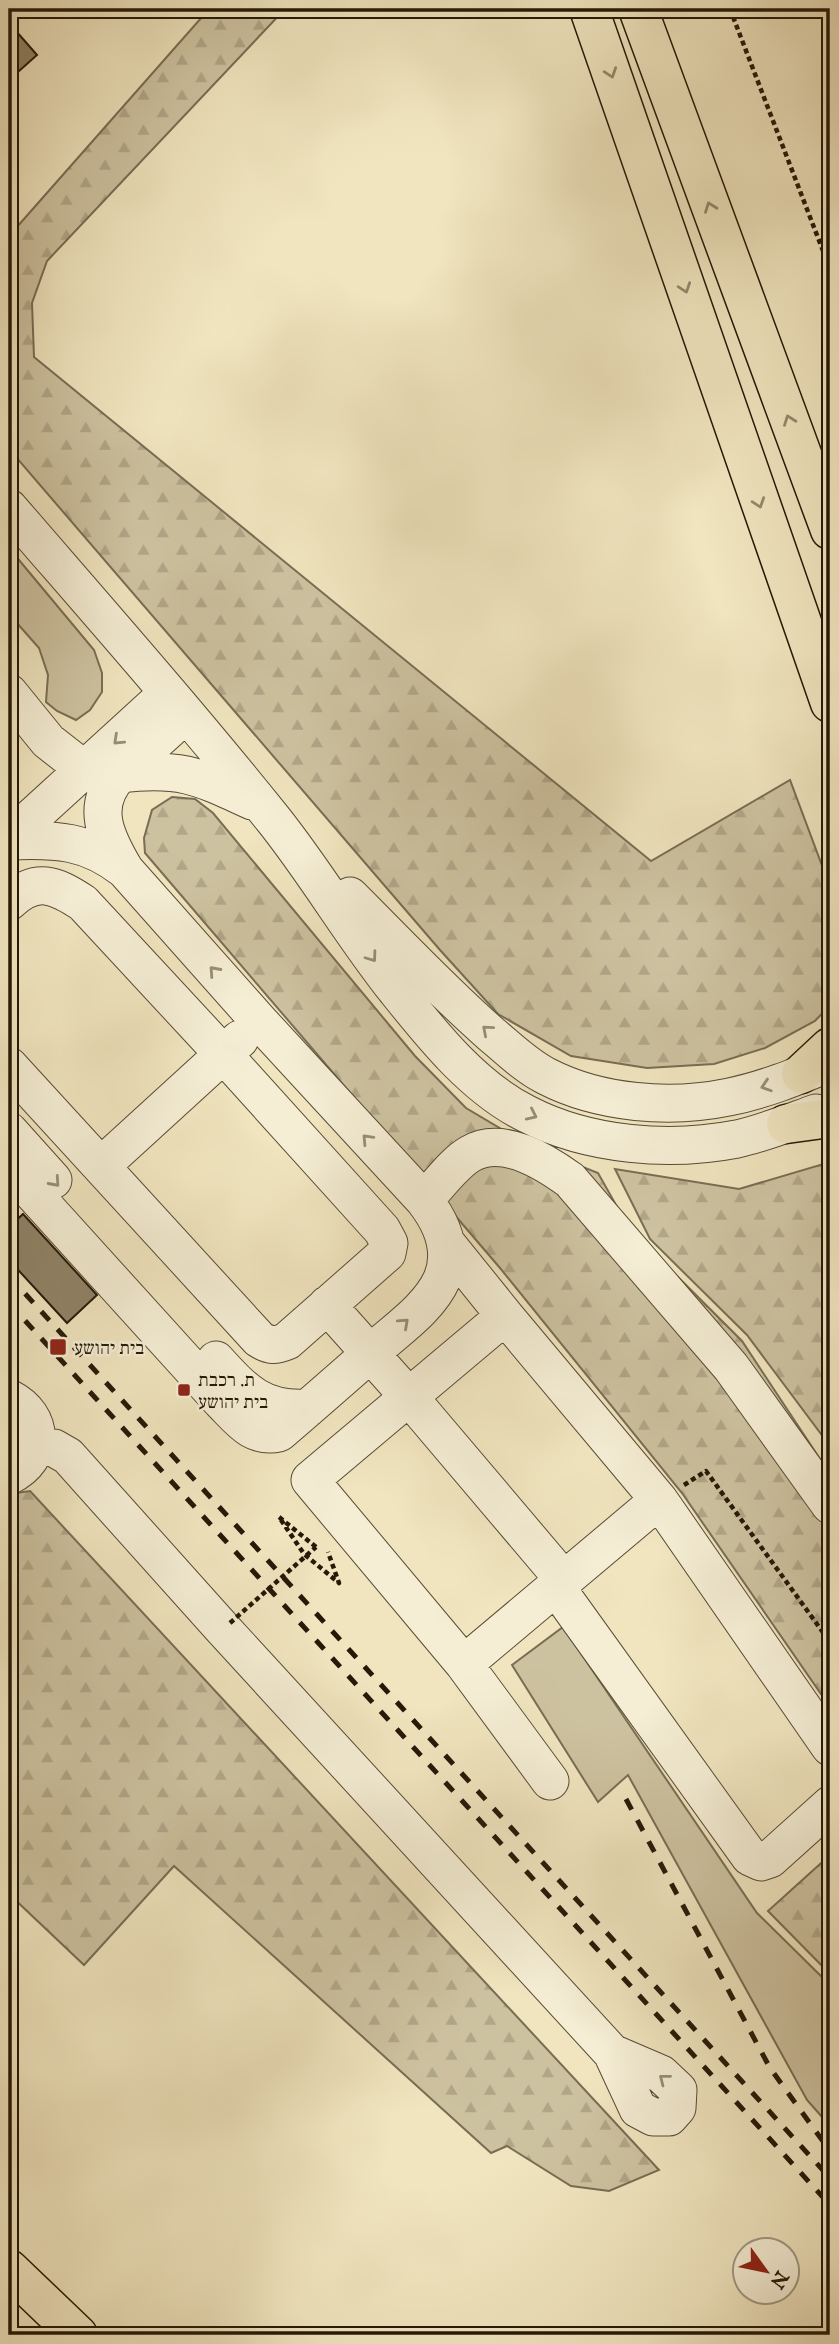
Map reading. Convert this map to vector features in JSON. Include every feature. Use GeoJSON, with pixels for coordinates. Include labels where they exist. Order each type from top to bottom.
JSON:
{"type":"FeatureCollection","features":[{"type":"Feature","properties":{"kind":"main road"},"geometry":{"type":"LineString","coordinates":[[589,9],[830,703]]}},
{"type":"Feature","properties":{"kind":"main road"},"geometry":{"type":"LineString","coordinates":[[638,9],[830,530]]}},
{"type":"Feature","properties":{"kind":"main road"},"geometry":{"type":"LineString","coordinates":[[816,1068],[830,1047]]}},
{"type":"Feature","properties":{"kind":"main road"},"geometry":{"type":"LineString","coordinates":[[786,1124],[830,1118]]}},
{"type":"Feature","properties":{"kind":"main road"},"geometry":{"type":"LineString","coordinates":[[9,2269],[78,2335]]}},
{"type":"Feature","properties":{"kind":"street"},"geometry":{"type":"LineString","coordinates":[[9,508],[268,813],[395,988],[433,1035],[494,1093],[527,1114],[572,1132],[615,1141],[662,1145],[739,1139],[830,1108]]}},
{"type":"Feature","properties":{"kind":"street"},"geometry":{"type":"LineString","coordinates":[[9,693],[48,741],[105,776],[148,771],[192,774],[268,813],[462,1009],[519,1059],[546,1076],[584,1091],[622,1099],[663,1103],[730,1097],[816,1068]]}},
{"type":"Feature","properties":{"kind":"street"},"geometry":{"type":"LineString","coordinates":[[9,840],[105,776],[177,704]]}},
{"type":"Feature","properties":{"kind":"street"},"geometry":{"type":"LineString","coordinates":[[105,776],[103,821],[108,842],[125,870]]}},
{"type":"Feature","properties":{"kind":"street"},"geometry":{"type":"LineString","coordinates":[[9,840],[46,839],[72,843],[106,855],[125,870],[424,1200],[438,1221],[447,1244],[659,1500],[830,1747]]}},
{"type":"Feature","properties":{"kind":"street"},"geometry":{"type":"LineString","coordinates":[[9,902],[27,889],[49,885],[83,903],[382,1230],[390,1243],[387,1253],[287,1341],[269,1345],[259,1339],[9,1066]]}},
{"type":"Feature","properties":{"kind":"street"},"geometry":{"type":"LineString","coordinates":[[101,1166],[259,1021]]}},
{"type":"Feature","properties":{"kind":"street"},"geometry":{"type":"LineString","coordinates":[[9,1131],[242,1389],[271,1405],[288,1410],[308,1408]]}},
{"type":"Feature","properties":{"kind":"street"},"geometry":{"type":"LineString","coordinates":[[424,1200],[467,1155],[483,1147],[515,1151],[546,1163],[570,1180],[732,1367],[830,1505]]}},
{"type":"Feature","properties":{"kind":"street"},"geometry":{"type":"LineString","coordinates":[[9,1167],[243,1424],[266,1435],[279,1433],[421,1309],[442,1279],[447,1244]]}},
{"type":"Feature","properties":{"kind":"street"},"geometry":{"type":"LineString","coordinates":[[327,1305],[409,1397],[560,1584],[750,1857],[761,1862],[769,1859],[830,1805]]}},
{"type":"Feature","properties":{"kind":"street"},"geometry":{"type":"LineString","coordinates":[[505,1316],[310,1480],[464,1664],[550,1781]]}},
{"type":"Feature","properties":{"kind":"street"},"geometry":{"type":"LineString","coordinates":[[9,1398],[20,1403],[34,1422],[36,1445],[31,1458],[9,1476]]}},
{"type":"Feature","properties":{"kind":"street"},"geometry":{"type":"LineString","coordinates":[[36,1445],[54,1448],[68,1456],[612,2053]]}},
{"type":"Feature","properties":{"kind":"street"},"geometry":{"type":"LineString","coordinates":[[464,1664],[659,1500]]}},
{"type":"Feature","properties":{"kind":"path"},"geometry":{"type":"LineString","coordinates":[[730,9],[830,269]]}},
{"type":"Feature","properties":{"kind":"path"},"geometry":{"type":"LineString","coordinates":[[659,1500],[706,1471],[830,1642]]}},
{"type":"Feature","properties":{"kind":"path"},"geometry":{"type":"LineString","coordinates":[[230,1623],[316,1547]]}},
{"type":"Feature","properties":{"kind":"green space"},"geometry":{"type":"Polygon","coordinates":[[[209,9],[285,9],[47,261],[32,303],[34,357],[651,861],[790,780],[830,887],[830,1005],[815,1021],[765,1048],[714,1064],[647,1068],[571,1056],[498,1014],[9,449],[9,236],[209,9]]]}},
{"type":"Feature","properties":{"kind":"green space"},"geometry":{"type":"Polygon","coordinates":[[[9,548],[94,650],[102,673],[102,692],[90,710],[76,720],[46,702],[48,675],[39,648],[9,614],[9,548]]]}},
{"type":"Feature","properties":{"kind":"green space"},"geometry":{"type":"Polygon","coordinates":[[[172,797],[195,799],[213,813],[415,1056],[466,1108],[530,1146],[598,1173],[629,1228],[742,1341],[830,1474],[830,1707],[682,1493],[500,1268],[145,853],[144,838],[152,810],[172,797]]]}},
{"type":"Feature","properties":{"kind":"green space"},"geometry":{"type":"Polygon","coordinates":[[[830,1162],[830,1446],[747,1335],[650,1239],[615,1169],[739,1189],[830,1162]]]}},
{"type":"Feature","properties":{"kind":"green space"},"geometry":{"type":"Polygon","coordinates":[[[30,1491],[659,2170],[609,2191],[571,2186],[507,2146],[491,2153],[174,1866],[84,1965],[9,1894],[9,1494],[30,1491]]]}},
{"type":"Feature","properties":{"kind":"green space"},"geometry":{"type":"Polygon","coordinates":[[[563,1627],[757,1913],[830,1985],[830,2126],[807,2100],[628,1775],[598,1802],[512,1665],[563,1627]]]}},
{"type":"Feature","properties":{"kind":"green space"},"geometry":{"type":"Polygon","coordinates":[[[830,1855],[830,1974],[768,1911],[830,1855]]]}},
{"type":"Feature","properties":{"kind":"building"},"geometry":{"type":"Polygon","coordinates":[[[9,23],[37,55],[9,80],[9,23]]]}},
{"type":"Feature","properties":{"kind":"building"},"geometry":{"type":"Polygon","coordinates":[[[23,1214],[97,1295],[67,1323],[9,1260],[9,1227],[23,1214]]]}},
{"type":"Feature","properties":{"kind":"railway"},"geometry":{"type":"LineString","coordinates":[[9,1276],[830,2178]]}},
{"type":"Feature","properties":{"kind":"railway"},"geometry":{"type":"LineString","coordinates":[[9,1303],[830,2205]]}},
{"type":"Feature","properties":{"kind":"railway"},"geometry":{"type":"LineString","coordinates":[[626,1799],[770,2068],[830,2151]]}},
{"type":"Feature","properties":{"kind":"place","name":"בית יהושע"},"geometry":{"type":"Point","coordinates":[58,1347]}},
{"type":"Feature","properties":{"kind":"place","name":"ת. רכבת בית יהושע"},"geometry":{"type":"Point","coordinates":[184,1390]}}]}
